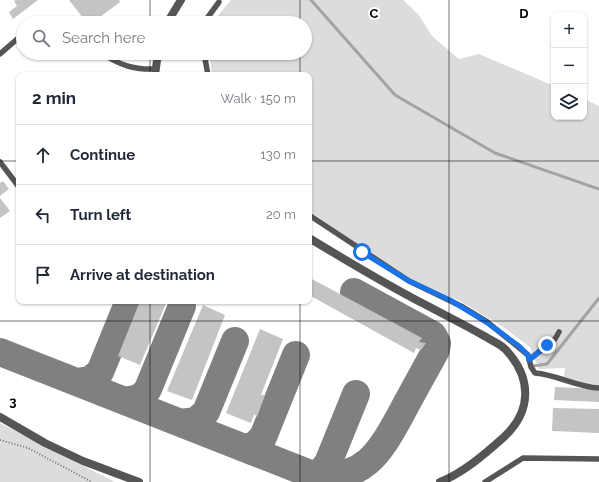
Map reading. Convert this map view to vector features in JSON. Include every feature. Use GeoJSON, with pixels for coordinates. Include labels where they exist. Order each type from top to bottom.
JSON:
{"type":"FeatureCollection","features":[{"type":"Feature","properties":{"kind":"street"},"geometry":{"type":"LineString","coordinates":[[171,16],[181,0]]}},
{"type":"Feature","properties":{"kind":"street"},"geometry":{"type":"LineString","coordinates":[[156,72],[157,60]]}},
{"type":"Feature","properties":{"kind":"street"},"geometry":{"type":"LineString","coordinates":[[312,240],[363,272],[470,328],[505,349],[523,373],[525,393],[524,404],[521,415],[514,428],[492,448],[465,468],[440,482]]}},
{"type":"Feature","properties":{"kind":"street"},"geometry":{"type":"LineString","coordinates":[[0,417],[45,443],[83,461],[139,482]]}},
{"type":"Feature","properties":{"kind":"lane"},"geometry":{"type":"LineString","coordinates":[[209,16],[219,2]]}},
{"type":"Feature","properties":{"kind":"lane"},"geometry":{"type":"LineString","coordinates":[[0,54],[16,40]]}},
{"type":"Feature","properties":{"kind":"lane"},"geometry":{"type":"LineString","coordinates":[[112,60],[119,64],[140,70],[156,72]]}},
{"type":"Feature","properties":{"kind":"lane"},"geometry":{"type":"LineString","coordinates":[[205,60],[207,72]]}},
{"type":"Feature","properties":{"kind":"lane"},"geometry":{"type":"LineString","coordinates":[[0,162],[16,183]]}},
{"type":"Feature","properties":{"kind":"lane"},"geometry":{"type":"LineString","coordinates":[[312,217],[409,281],[450,300],[486,322],[519,346],[528,355],[535,373],[556,376],[588,388],[599,388]]}},
{"type":"Feature","properties":{"kind":"lane"},"geometry":{"type":"LineString","coordinates":[[529,360],[555,339],[560,332]]}},
{"type":"Feature","properties":{"kind":"lane"},"geometry":{"type":"LineString","coordinates":[[485,482],[523,458],[599,459]]}},
{"type":"Feature","properties":{"kind":"path"},"geometry":{"type":"LineString","coordinates":[[0,440],[28,448],[92,482]]}},
{"type":"Feature","properties":{"kind":"shaded area"},"geometry":{"type":"Polygon","coordinates":[[[231,0],[403,0],[418,14],[432,36],[459,59],[479,54],[551,85],[551,120],[587,120],[587,100],[599,106],[599,386],[589,386],[564,377],[565,368],[539,369],[530,347],[500,325],[460,301],[409,279],[312,213],[312,72],[212,72],[210,60],[312,60],[312,16],[218,16],[231,0]]]}},
{"type":"Feature","properties":{"kind":"shaded area"},"geometry":{"type":"Polygon","coordinates":[[[0,423],[115,482],[0,482],[0,423]]]}},
{"type":"Feature","properties":{"kind":"building"},"geometry":{"type":"Polygon","coordinates":[[[38,0],[13,19],[9,12],[17,6],[14,1],[38,0]]]}},
{"type":"Feature","properties":{"kind":"building"},"geometry":{"type":"Polygon","coordinates":[[[69,0],[119,0],[120,2],[101,16],[82,16],[69,0]]]}},
{"type":"Feature","properties":{"kind":"building"},"geometry":{"type":"Polygon","coordinates":[[[3,181],[9,189],[0,196],[0,183],[3,181]]]}},
{"type":"Feature","properties":{"kind":"building"},"geometry":{"type":"Polygon","coordinates":[[[0,198],[10,211],[0,218],[0,198]]]}},
{"type":"Feature","properties":{"kind":"building"},"geometry":{"type":"Polygon","coordinates":[[[312,279],[422,338],[419,342],[426,343],[421,350],[416,348],[414,353],[312,297],[312,279]]]}},
{"type":"Feature","properties":{"kind":"building"},"geometry":{"type":"Polygon","coordinates":[[[139,304],[166,304],[140,365],[118,356],[139,304]]]}},
{"type":"Feature","properties":{"kind":"building"},"geometry":{"type":"Polygon","coordinates":[[[203,305],[225,315],[192,400],[167,391],[203,305]]]}},
{"type":"Feature","properties":{"kind":"building"},"geometry":{"type":"Polygon","coordinates":[[[260,329],[283,339],[261,395],[265,395],[257,417],[254,414],[251,423],[226,413],[260,329]]]}},
{"type":"Feature","properties":{"kind":"building"},"geometry":{"type":"Polygon","coordinates":[[[555,387],[599,389],[599,402],[554,400],[555,387]]]}},
{"type":"Feature","properties":{"kind":"building"},"geometry":{"type":"Polygon","coordinates":[[[553,408],[599,409],[599,433],[552,431],[553,408]]]}},
{"type":"Feature","properties":{"kind":"waterway"},"geometry":{"type":"LineString","coordinates":[[311,0],[395,95],[495,153],[599,189]]}},
{"type":"Feature","properties":{"kind":"waterway"},"geometry":{"type":"LineString","coordinates":[[533,366],[547,364],[599,298]]}},
{"type":"Feature","properties":{"kind":"taxiway"},"geometry":{"type":"LineString","coordinates":[[0,352],[313,475],[331,476],[345,474],[358,469],[368,461],[386,441],[436,350],[437,343],[433,335],[354,292]]}},
{"type":"Feature","properties":{"kind":"taxiway"},"geometry":{"type":"LineString","coordinates":[[76,382],[90,380],[100,372],[128,304]]}},
{"type":"Feature","properties":{"kind":"taxiway"},"geometry":{"type":"LineString","coordinates":[[123,400],[137,398],[143,395],[148,389],[182,306]]}},
{"type":"Feature","properties":{"kind":"taxiway"},"geometry":{"type":"LineString","coordinates":[[181,423],[196,421],[206,412],[235,341]]}},
{"type":"Feature","properties":{"kind":"taxiway"},"geometry":{"type":"LineString","coordinates":[[244,448],[255,445],[263,437],[296,355]]}},
{"type":"Feature","properties":{"kind":"taxiway"},"geometry":{"type":"LineString","coordinates":[[313,475],[320,473],[328,463],[356,394]]}},
{"type":"Feature","properties":{"kind":"route"},"geometry":{"type":"LineString","coordinates":[[362,252],[409,281],[463,307],[519,346],[528,355],[529,360],[547,345]]}}]}
